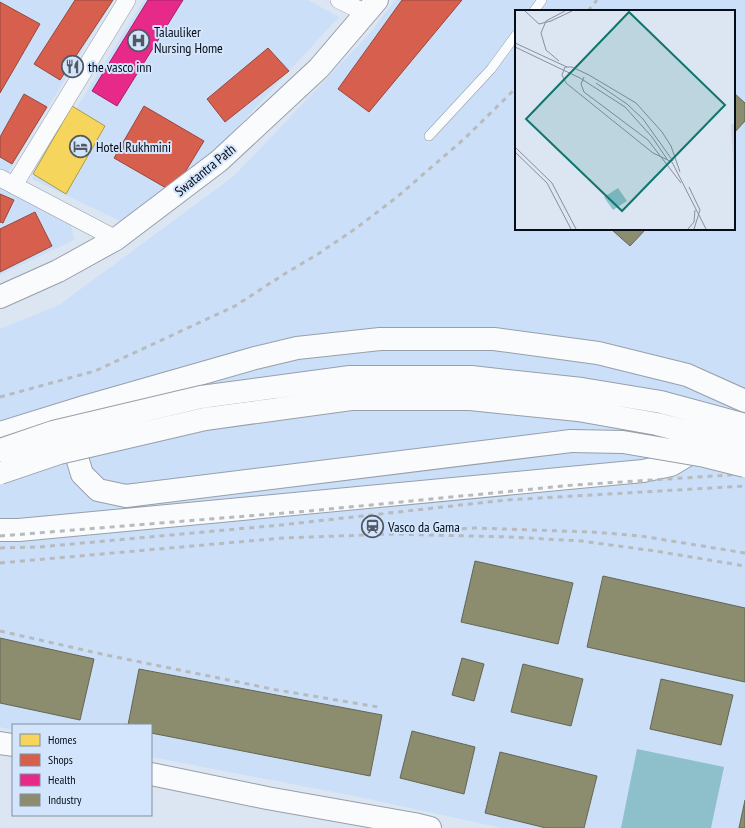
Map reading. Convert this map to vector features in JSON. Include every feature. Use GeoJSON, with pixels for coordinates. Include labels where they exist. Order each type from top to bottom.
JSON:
{"type":"FeatureCollection","features":[{"type":"Feature","properties":{"kind":"main road","name":"Swatantra Path"},"geometry":{"type":"LineString","coordinates":[[0,297],[58,271],[116,239],[219,161],[319,68],[372,7]]}},
{"type":"Feature","properties":{"kind":"main road"},"geometry":{"type":"LineString","coordinates":[[0,433],[84,407],[256,358],[297,348],[380,339],[494,339],[598,353],[687,375],[745,401]]}},
{"type":"Feature","properties":{"kind":"main road"},"geometry":{"type":"LineString","coordinates":[[0,450],[53,432],[201,397],[350,377],[471,377],[582,389],[661,402],[745,425]]}},
{"type":"Feature","properties":{"kind":"main road"},"geometry":{"type":"LineString","coordinates":[[0,473],[59,453],[205,419],[351,399],[470,400],[578,410],[656,424],[745,448]]}},
{"type":"Feature","properties":{"kind":"main road"},"geometry":{"type":"LineString","coordinates":[[84,407],[72,418],[68,430],[82,474],[98,490],[126,496],[571,441],[623,442],[705,456],[745,466]]}},
{"type":"Feature","properties":{"kind":"main road"},"geometry":{"type":"LineString","coordinates":[[0,530],[19,530],[643,471],[671,465],[728,433],[745,434]]}},
{"type":"Feature","properties":{"kind":"main road"},"geometry":{"type":"LineString","coordinates":[[0,743],[12,745]]}},
{"type":"Feature","properties":{"kind":"main road"},"geometry":{"type":"LineString","coordinates":[[152,774],[419,827]]}},
{"type":"Feature","properties":{"kind":"street"},"geometry":{"type":"LineString","coordinates":[[116,239],[7,182],[127,0]]}},
{"type":"Feature","properties":{"kind":"street"},"geometry":{"type":"LineString","coordinates":[[339,0],[372,7]]}},
{"type":"Feature","properties":{"kind":"lane"},"geometry":{"type":"LineString","coordinates":[[535,10],[542,0]]}},
{"type":"Feature","properties":{"kind":"lane"},"geometry":{"type":"LineString","coordinates":[[430,136],[491,69],[515,36]]}},
{"type":"Feature","properties":{"kind":"shaded area"},"geometry":{"type":"Polygon","coordinates":[[[0,0],[113,0],[8,173],[0,169],[0,0]]]}},
{"type":"Feature","properties":{"kind":"shaded area"},"geometry":{"type":"Polygon","coordinates":[[[144,0],[308,0],[339,17],[221,145],[122,222],[32,179],[144,0]]]}},
{"type":"Feature","properties":{"kind":"shaded area","name":"Vasco da Gama"},"geometry":{"type":"Polygon","coordinates":[[[395,0],[745,0],[745,828],[502,828],[359,797],[152,757],[152,724],[12,724],[12,730],[0,727],[0,329],[59,305],[234,176],[370,33],[395,0]]]}},
{"type":"Feature","properties":{"kind":"shaded area"},"geometry":{"type":"Polygon","coordinates":[[[0,189],[71,224],[74,240],[0,275],[0,189]]]}},
{"type":"Feature","properties":{"kind":"shaded area"},"geometry":{"type":"Polygon","coordinates":[[[637,749],[724,767],[711,828],[621,828],[637,749]]]}},
{"type":"Feature","properties":{"kind":"building: Homes"},"geometry":{"type":"Polygon","coordinates":[[[72,106],[105,126],[66,194],[33,174],[72,106]]]}},
{"type":"Feature","properties":{"kind":"building: Shops"},"geometry":{"type":"Polygon","coordinates":[[[75,0],[113,0],[60,80],[34,64],[75,0]]]}},
{"type":"Feature","properties":{"kind":"building: Shops"},"geometry":{"type":"Polygon","coordinates":[[[402,0],[462,0],[369,112],[338,89],[402,0]]]}},
{"type":"Feature","properties":{"kind":"building: Shops"},"geometry":{"type":"Polygon","coordinates":[[[0,2],[40,24],[0,93],[0,2]]]}},
{"type":"Feature","properties":{"kind":"building: Shops"},"geometry":{"type":"Polygon","coordinates":[[[268,48],[289,71],[225,122],[207,99],[268,48]]]}},
{"type":"Feature","properties":{"kind":"building: Shops"},"geometry":{"type":"Polygon","coordinates":[[[24,94],[47,107],[12,164],[0,157],[0,137],[24,94]]]}},
{"type":"Feature","properties":{"kind":"building: Shops"},"geometry":{"type":"Polygon","coordinates":[[[144,106],[204,141],[173,192],[114,158],[144,106]]]}},
{"type":"Feature","properties":{"kind":"building: Shops"},"geometry":{"type":"Polygon","coordinates":[[[0,194],[14,200],[3,223],[0,222],[0,194]]]}},
{"type":"Feature","properties":{"kind":"building: Shops"},"geometry":{"type":"Polygon","coordinates":[[[35,212],[52,246],[0,272],[0,229],[35,212]]]}},
{"type":"Feature","properties":{"kind":"building: Health"},"geometry":{"type":"Polygon","coordinates":[[[148,0],[183,0],[117,106],[92,91],[148,0]]]}},
{"type":"Feature","properties":{"kind":"building: Industry"},"geometry":{"type":"Polygon","coordinates":[[[735,94],[745,103],[745,121],[735,132],[735,94]]]}},
{"type":"Feature","properties":{"kind":"building: Industry"},"geometry":{"type":"Polygon","coordinates":[[[612,230],[645,230],[630,246],[612,230]]]}},
{"type":"Feature","properties":{"kind":"building: Industry"},"geometry":{"type":"Polygon","coordinates":[[[475,561],[573,583],[558,644],[461,622],[475,561]]]}},
{"type":"Feature","properties":{"kind":"building: Industry"},"geometry":{"type":"Polygon","coordinates":[[[603,576],[745,608],[745,682],[587,647],[603,576]]]}},
{"type":"Feature","properties":{"kind":"building: Industry"},"geometry":{"type":"Polygon","coordinates":[[[0,638],[94,659],[80,720],[0,703],[0,638]]]}},
{"type":"Feature","properties":{"kind":"building: Industry"},"geometry":{"type":"Polygon","coordinates":[[[462,658],[484,664],[474,701],[452,695],[462,658]]]}},
{"type":"Feature","properties":{"kind":"building: Industry"},"geometry":{"type":"Polygon","coordinates":[[[523,664],[583,679],[571,726],[511,712],[523,664]]]}},
{"type":"Feature","properties":{"kind":"building: Industry"},"geometry":{"type":"Polygon","coordinates":[[[139,669],[382,715],[370,776],[152,733],[152,724],[128,724],[139,669]]]}},
{"type":"Feature","properties":{"kind":"building: Industry"},"geometry":{"type":"Polygon","coordinates":[[[661,679],[733,695],[721,745],[650,729],[661,679]]]}},
{"type":"Feature","properties":{"kind":"building: Industry"},"geometry":{"type":"Polygon","coordinates":[[[412,731],[475,747],[464,794],[400,778],[412,731]]]}},
{"type":"Feature","properties":{"kind":"building: Industry"},"geometry":{"type":"Polygon","coordinates":[[[500,752],[597,776],[584,828],[546,828],[485,813],[500,752]]]}},
{"type":"Feature","properties":{"kind":"building: Industry"},"geometry":{"type":"Polygon","coordinates":[[[745,800],[745,828],[739,828],[745,800]]]}},
{"type":"Feature","properties":{"kind":"railway"},"geometry":{"type":"LineString","coordinates":[[589,10],[597,0]]}},
{"type":"Feature","properties":{"kind":"railway"},"geometry":{"type":"LineString","coordinates":[[0,397],[95,371],[235,306],[318,254],[355,229],[397,197],[464,139],[515,89]]}},
{"type":"Feature","properties":{"kind":"railway"},"geometry":{"type":"LineString","coordinates":[[0,536],[309,511],[574,485],[745,474]]}},
{"type":"Feature","properties":{"kind":"railway"},"geometry":{"type":"LineString","coordinates":[[0,548],[39,547],[281,525],[506,500],[745,486]]}},
{"type":"Feature","properties":{"kind":"railway"},"geometry":{"type":"LineString","coordinates":[[442,530],[474,528],[592,532],[641,536],[745,553]]}},
{"type":"Feature","properties":{"kind":"railway"},"geometry":{"type":"LineString","coordinates":[[0,563],[283,538],[394,534],[510,537],[581,541],[655,551],[745,566]]}},
{"type":"Feature","properties":{"kind":"railway"},"geometry":{"type":"LineString","coordinates":[[0,631],[106,655],[277,690],[378,707]]}},
{"type":"Feature","properties":{"kind":"place","name":"Talauliker Nursing Home"},"geometry":{"type":"Point","coordinates":[138,40]}},
{"type":"Feature","properties":{"kind":"place","name":"the vasco inn"},"geometry":{"type":"Point","coordinates":[72,67]}},
{"type":"Feature","properties":{"kind":"place","name":"Hotel Rukhmini"},"geometry":{"type":"Point","coordinates":[80,147]}},
{"type":"Feature","properties":{"kind":"place","name":"Vasco da Gama"},"geometry":{"type":"Point","coordinates":[372,527]}}]}
